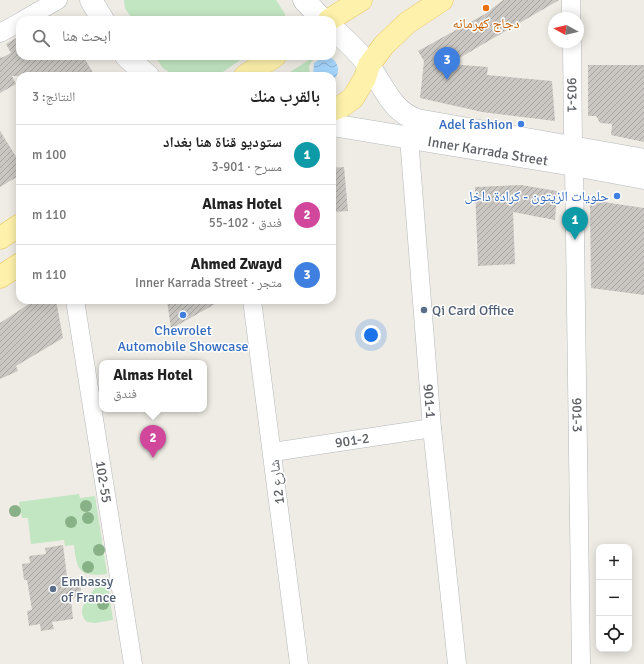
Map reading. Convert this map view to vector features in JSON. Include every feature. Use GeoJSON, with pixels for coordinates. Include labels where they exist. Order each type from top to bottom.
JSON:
{"type":"FeatureCollection","features":[{"type":"Feature","properties":{"kind":"main road"},"geometry":{"type":"LineString","coordinates":[[91,0],[101,16]]}},
{"type":"Feature","properties":{"kind":"main road"},"geometry":{"type":"LineString","coordinates":[[304,0],[319,16]]}},
{"type":"Feature","properties":{"kind":"main road"},"geometry":{"type":"LineString","coordinates":[[335,16],[361,0]]}},
{"type":"Feature","properties":{"kind":"main road"},"geometry":{"type":"LineString","coordinates":[[336,108],[353,98],[365,78],[368,65],[384,45],[407,23],[442,0]]}},
{"type":"Feature","properties":{"kind":"main road","name":"Inner Karrada Street"},"geometry":{"type":"LineString","coordinates":[[336,32],[368,65],[396,107],[406,116],[417,120],[573,156],[644,178]]}},
{"type":"Feature","properties":{"kind":"main road"},"geometry":{"type":"LineString","coordinates":[[123,60],[126,72]]}},
{"type":"Feature","properties":{"kind":"main road"},"geometry":{"type":"LineString","coordinates":[[130,60],[144,72]]}},
{"type":"Feature","properties":{"kind":"main road"},"geometry":{"type":"LineString","coordinates":[[251,72],[269,60]]}},
{"type":"Feature","properties":{"kind":"main road","name":"Inner Karrada Street"},"geometry":{"type":"LineString","coordinates":[[336,126],[409,138],[573,156],[644,160]]}},
{"type":"Feature","properties":{"kind":"main road"},"geometry":{"type":"LineString","coordinates":[[0,238],[16,228]]}},
{"type":"Feature","properties":{"kind":"main road"},"geometry":{"type":"LineString","coordinates":[[0,277],[16,267]]}},
{"type":"Feature","properties":{"kind":"street"},"geometry":{"type":"LineString","coordinates":[[30,16],[58,0]]}},
{"type":"Feature","properties":{"kind":"street"},"geometry":{"type":"LineString","coordinates":[[571,0],[571,12]]}},
{"type":"Feature","properties":{"kind":"street"},"geometry":{"type":"LineString","coordinates":[[0,33],[16,24]]}},
{"type":"Feature","properties":{"kind":"street","name":"903-1"},"geometry":{"type":"LineString","coordinates":[[572,48],[573,156]]}},
{"type":"Feature","properties":{"kind":"street","name":"901-1"},"geometry":{"type":"LineString","coordinates":[[409,138],[432,428],[457,664]]}},
{"type":"Feature","properties":{"kind":"street","name":"901-3"},"geometry":{"type":"LineString","coordinates":[[573,156],[582,664]]}},
{"type":"Feature","properties":{"kind":"street","name":"102-55"},"geometry":{"type":"LineString","coordinates":[[76,304],[134,664]]}},
{"type":"Feature","properties":{"kind":"street","name":"شارع 12"},"geometry":{"type":"LineString","coordinates":[[253,304],[273,452],[299,664]]}},
{"type":"Feature","properties":{"kind":"street","name":"901-2"},"geometry":{"type":"LineString","coordinates":[[273,452],[432,428]]}},
{"type":"Feature","properties":{"kind":"green space"},"geometry":{"type":"Polygon","coordinates":[[[124,0],[276,0],[285,16],[130,16],[125,8],[124,0]]]}},
{"type":"Feature","properties":{"kind":"green space"},"geometry":{"type":"Polygon","coordinates":[[[158,60],[240,60],[223,72],[169,72],[162,67],[158,60]]]}},
{"type":"Feature","properties":{"kind":"green space"},"geometry":{"type":"Polygon","coordinates":[[[309,60],[313,60],[309,66],[310,72],[290,72],[309,60]]]}},
{"type":"Feature","properties":{"kind":"green space"},"geometry":{"type":"Polygon","coordinates":[[[79,494],[80,498],[95,496],[107,574],[90,574],[81,570],[76,561],[74,545],[65,546],[64,540],[31,544],[28,518],[22,518],[19,502],[79,494]]]}},
{"type":"Feature","properties":{"kind":"green space"},"geometry":{"type":"Polygon","coordinates":[[[108,586],[113,620],[95,623],[87,622],[82,613],[86,600],[95,588],[108,586]]]}},
{"type":"Feature","properties":{"kind":"water"},"geometry":{"type":"Polygon","coordinates":[[[319,60],[334,60],[338,67],[337,76],[336,78],[336,72],[313,72],[314,63],[319,60]]]}},
{"type":"Feature","properties":{"kind":"building"},"geometry":{"type":"Polygon","coordinates":[[[503,0],[559,0],[449,64],[488,67],[487,75],[552,81],[555,121],[482,112],[420,98],[424,61],[418,51],[485,14],[503,0]]]}},
{"type":"Feature","properties":{"kind":"building"},"geometry":{"type":"Polygon","coordinates":[[[16,38],[16,60],[85,60],[93,72],[16,72],[16,76],[12,76],[16,84],[0,93],[0,56],[1,58],[11,53],[6,44],[16,38]]]}},
{"type":"Feature","properties":{"kind":"building"},"geometry":{"type":"Polygon","coordinates":[[[588,65],[644,65],[644,142],[611,135],[612,124],[600,123],[596,116],[588,116],[588,65]]]}},
{"type":"Feature","properties":{"kind":"building"},"geometry":{"type":"Polygon","coordinates":[[[0,131],[16,157],[16,177],[0,187],[0,131]]]}},
{"type":"Feature","properties":{"kind":"building"},"geometry":{"type":"Polygon","coordinates":[[[344,167],[348,211],[336,212],[336,168],[344,167]]]}},
{"type":"Feature","properties":{"kind":"building"},"geometry":{"type":"Polygon","coordinates":[[[521,185],[557,191],[555,220],[513,212],[515,264],[478,266],[475,187],[521,185]]]}},
{"type":"Feature","properties":{"kind":"building"},"geometry":{"type":"Polygon","coordinates":[[[590,200],[644,208],[644,295],[591,288],[590,200]]]}},
{"type":"Feature","properties":{"kind":"building"},"geometry":{"type":"Polygon","coordinates":[[[29,304],[57,304],[63,338],[16,366],[18,371],[0,379],[0,323],[29,304]]]}},
{"type":"Feature","properties":{"kind":"building","name":"Chevrolet Automobile Showcase"},"geometry":{"type":"Polygon","coordinates":[[[168,304],[215,304],[171,329],[168,304]]]}},
{"type":"Feature","properties":{"kind":"building"},"geometry":{"type":"Polygon","coordinates":[[[63,545],[67,576],[77,579],[80,582],[81,590],[79,594],[71,600],[73,619],[52,622],[54,629],[41,631],[40,624],[29,626],[27,611],[32,610],[27,580],[24,580],[22,564],[30,563],[29,556],[46,554],[45,548],[63,545]]]}},
{"type":"Feature","properties":{"kind":"place","name":"دجاج كهرمانه"},"geometry":{"type":"Point","coordinates":[486,8]}},
{"type":"Feature","properties":{"kind":"place","name":"Ahmed Zwayd"},"geometry":{"type":"Point","coordinates":[447,80]}},
{"type":"Feature","properties":{"kind":"place","name":"Adel fashion"},"geometry":{"type":"Point","coordinates":[521,124]}},
{"type":"Feature","properties":{"kind":"place","name":"حلويات الزيتون - كرادة داخل"},"geometry":{"type":"Point","coordinates":[617,196]}},
{"type":"Feature","properties":{"kind":"place","name":"ستوديو قناة هنا بغداد"},"geometry":{"type":"Point","coordinates":[575,240]}},
{"type":"Feature","properties":{"kind":"place","name":"Qi Card Office"},"geometry":{"type":"Point","coordinates":[424,310]}},
{"type":"Feature","properties":{"kind":"place","name":"Chevrolet Automobile Showcase"},"geometry":{"type":"Point","coordinates":[183,315]}},
{"type":"Feature","properties":{"kind":"place","name":"Almas Hotel"},"geometry":{"type":"Point","coordinates":[153,458]}},
{"type":"Feature","properties":{"kind":"place","name":"Embassy of France"},"geometry":{"type":"Point","coordinates":[53,589]}}]}
